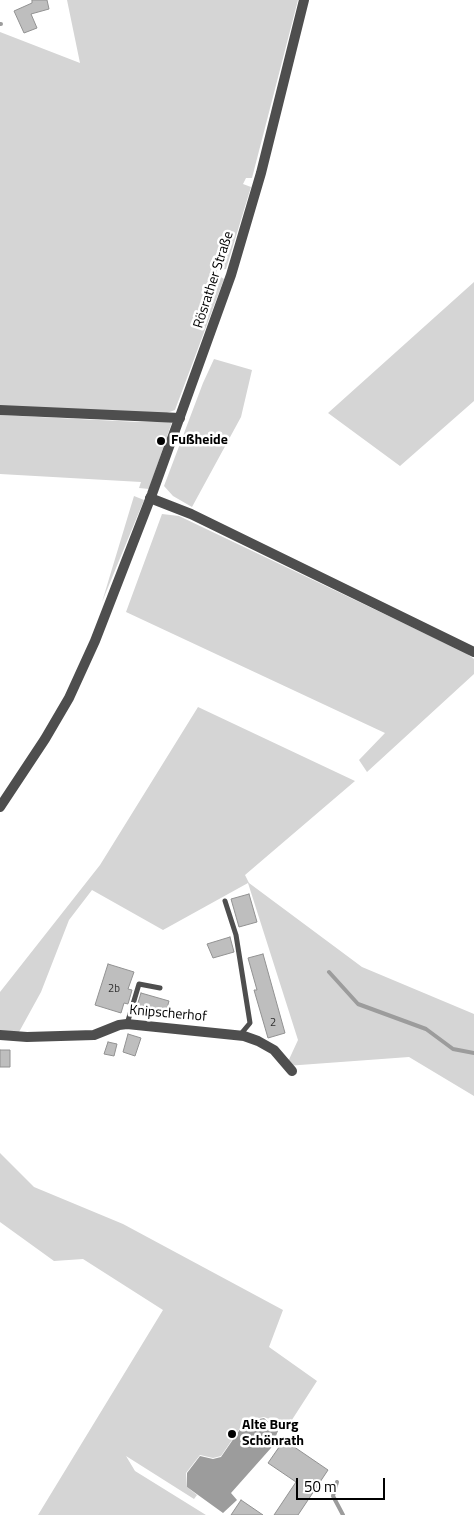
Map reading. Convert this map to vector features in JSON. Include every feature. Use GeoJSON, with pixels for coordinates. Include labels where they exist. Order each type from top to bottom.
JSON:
{"type":"FeatureCollection","features":[{"type":"Feature","properties":{"kind":"street","name":"Rösrather Straße"},"geometry":{"type":"LineString","coordinates":[[0,807],[40,747],[68,698],[95,641],[126,562],[212,329],[246,224],[283,91],[304,0]]}},
{"type":"Feature","properties":{"kind":"street"},"geometry":{"type":"LineString","coordinates":[[0,410],[180,418]]}},
{"type":"Feature","properties":{"kind":"street"},"geometry":{"type":"LineString","coordinates":[[150,498],[191,514],[474,652]]}},
{"type":"Feature","properties":{"kind":"street","name":"Knipscherhof"},"geometry":{"type":"LineString","coordinates":[[0,1035],[27,1037],[94,1035],[119,1025],[127,1024],[240,1035],[258,1041],[274,1050],[292,1071]]}},
{"type":"Feature","properties":{"kind":"lane"},"geometry":{"type":"LineString","coordinates":[[224,901],[236,935],[250,1023],[240,1035]]}},
{"type":"Feature","properties":{"kind":"lane"},"geometry":{"type":"LineString","coordinates":[[127,1024],[139,984],[160,988]]}},
{"type":"Feature","properties":{"kind":"shaded area"},"geometry":{"type":"Polygon","coordinates":[[[67,0],[298,0],[252,178],[246,178],[243,184],[251,187],[226,269],[217,270],[216,274],[224,279],[175,410],[164,414],[0,407],[0,32],[80,63],[67,0]]]}},
{"type":"Feature","properties":{"kind":"shaded area"},"geometry":{"type":"Polygon","coordinates":[[[474,282],[474,401],[400,466],[328,413],[474,282]]]}},
{"type":"Feature","properties":{"kind":"shaded area"},"geometry":{"type":"Polygon","coordinates":[[[214,359],[252,370],[241,417],[192,507],[173,496],[164,486],[214,359]]]}},
{"type":"Feature","properties":{"kind":"shaded area"},"geometry":{"type":"Polygon","coordinates":[[[0,415],[172,422],[149,489],[139,488],[141,482],[0,474],[0,415]]]}},
{"type":"Feature","properties":{"kind":"shaded area"},"geometry":{"type":"Polygon","coordinates":[[[134,496],[144,500],[102,602],[134,496]]]}},
{"type":"Feature","properties":{"kind":"shaded area"},"geometry":{"type":"Polygon","coordinates":[[[162,514],[179,516],[466,653],[474,659],[474,674],[367,772],[359,760],[385,733],[126,612],[162,514]]]}},
{"type":"Feature","properties":{"kind":"shaded area"},"geometry":{"type":"Polygon","coordinates":[[[198,707],[355,781],[245,875],[249,883],[362,967],[474,1014],[474,1096],[409,1057],[286,1066],[298,1040],[248,883],[163,930],[92,890],[69,920],[41,992],[19,1032],[0,1031],[0,992],[100,865],[198,707]]]}},
{"type":"Feature","properties":{"kind":"shaded area"},"geometry":{"type":"Polygon","coordinates":[[[0,1153],[34,1187],[123,1224],[283,1310],[269,1347],[317,1381],[288,1426],[264,1417],[245,1421],[221,1456],[213,1458],[200,1455],[186,1473],[187,1487],[197,1495],[194,1499],[126,1456],[135,1471],[206,1515],[38,1515],[163,1310],[83,1259],[54,1261],[0,1222],[0,1153]]]}},
{"type":"Feature","properties":{"kind":"shaded area"},"geometry":{"type":"Polygon","coordinates":[[[264,1418],[278,1431],[271,1448],[231,1493],[237,1500],[223,1513],[187,1487],[187,1473],[200,1456],[213,1459],[221,1457],[245,1422],[264,1418]]]}},
{"type":"Feature","properties":{"kind":"building"},"geometry":{"type":"Polygon","coordinates":[[[32,0],[47,0],[49,9],[31,14],[37,28],[24,33],[14,11],[32,3],[32,0]]]}},
{"type":"Feature","properties":{"kind":"building"},"geometry":{"type":"Polygon","coordinates":[[[249,894],[257,922],[239,927],[231,899],[249,894]]]}},
{"type":"Feature","properties":{"kind":"building"},"geometry":{"type":"Polygon","coordinates":[[[230,937],[234,952],[213,958],[207,944],[230,937]]]}},
{"type":"Feature","properties":{"kind":"building"},"geometry":{"type":"Polygon","coordinates":[[[263,954],[285,1033],[268,1038],[254,990],[257,990],[248,958],[263,954]]]}},
{"type":"Feature","properties":{"kind":"building"},"geometry":{"type":"Polygon","coordinates":[[[108,964],[134,972],[128,989],[132,990],[128,1004],[124,1003],[121,1013],[95,1005],[108,964]]]}},
{"type":"Feature","properties":{"kind":"building"},"geometry":{"type":"Polygon","coordinates":[[[141,993],[169,1001],[165,1015],[137,1006],[141,993]]]}},
{"type":"Feature","properties":{"kind":"building"},"geometry":{"type":"Polygon","coordinates":[[[128,1034],[141,1038],[135,1056],[123,1052],[128,1034]]]}},
{"type":"Feature","properties":{"kind":"building"},"geometry":{"type":"Polygon","coordinates":[[[108,1042],[117,1044],[114,1056],[104,1054],[108,1042]]]}},
{"type":"Feature","properties":{"kind":"building"},"geometry":{"type":"Polygon","coordinates":[[[0,1050],[10,1050],[10,1067],[0,1067],[0,1050]]]}},
{"type":"Feature","properties":{"kind":"building"},"geometry":{"type":"Polygon","coordinates":[[[284,1440],[328,1470],[298,1515],[274,1515],[296,1482],[268,1463],[284,1440]]]}},
{"type":"Feature","properties":{"kind":"building"},"geometry":{"type":"Polygon","coordinates":[[[241,1500],[263,1515],[231,1515],[241,1500]]]}},
{"type":"Feature","properties":{"kind":"waterway"},"geometry":{"type":"LineString","coordinates":[[329,972],[358,1004],[426,1029],[453,1049],[474,1053]]}},
{"type":"Feature","properties":{"kind":"waterway"},"geometry":{"type":"LineString","coordinates":[[337,1482],[333,1496],[343,1515]]}},
{"type":"Feature","properties":{"kind":"place","name":"Fußheide"},"geometry":{"type":"Point","coordinates":[161,441]}},
{"type":"Feature","properties":{"kind":"place","name":"Alte Burg Schönrath"},"geometry":{"type":"Point","coordinates":[232,1434]}}]}
